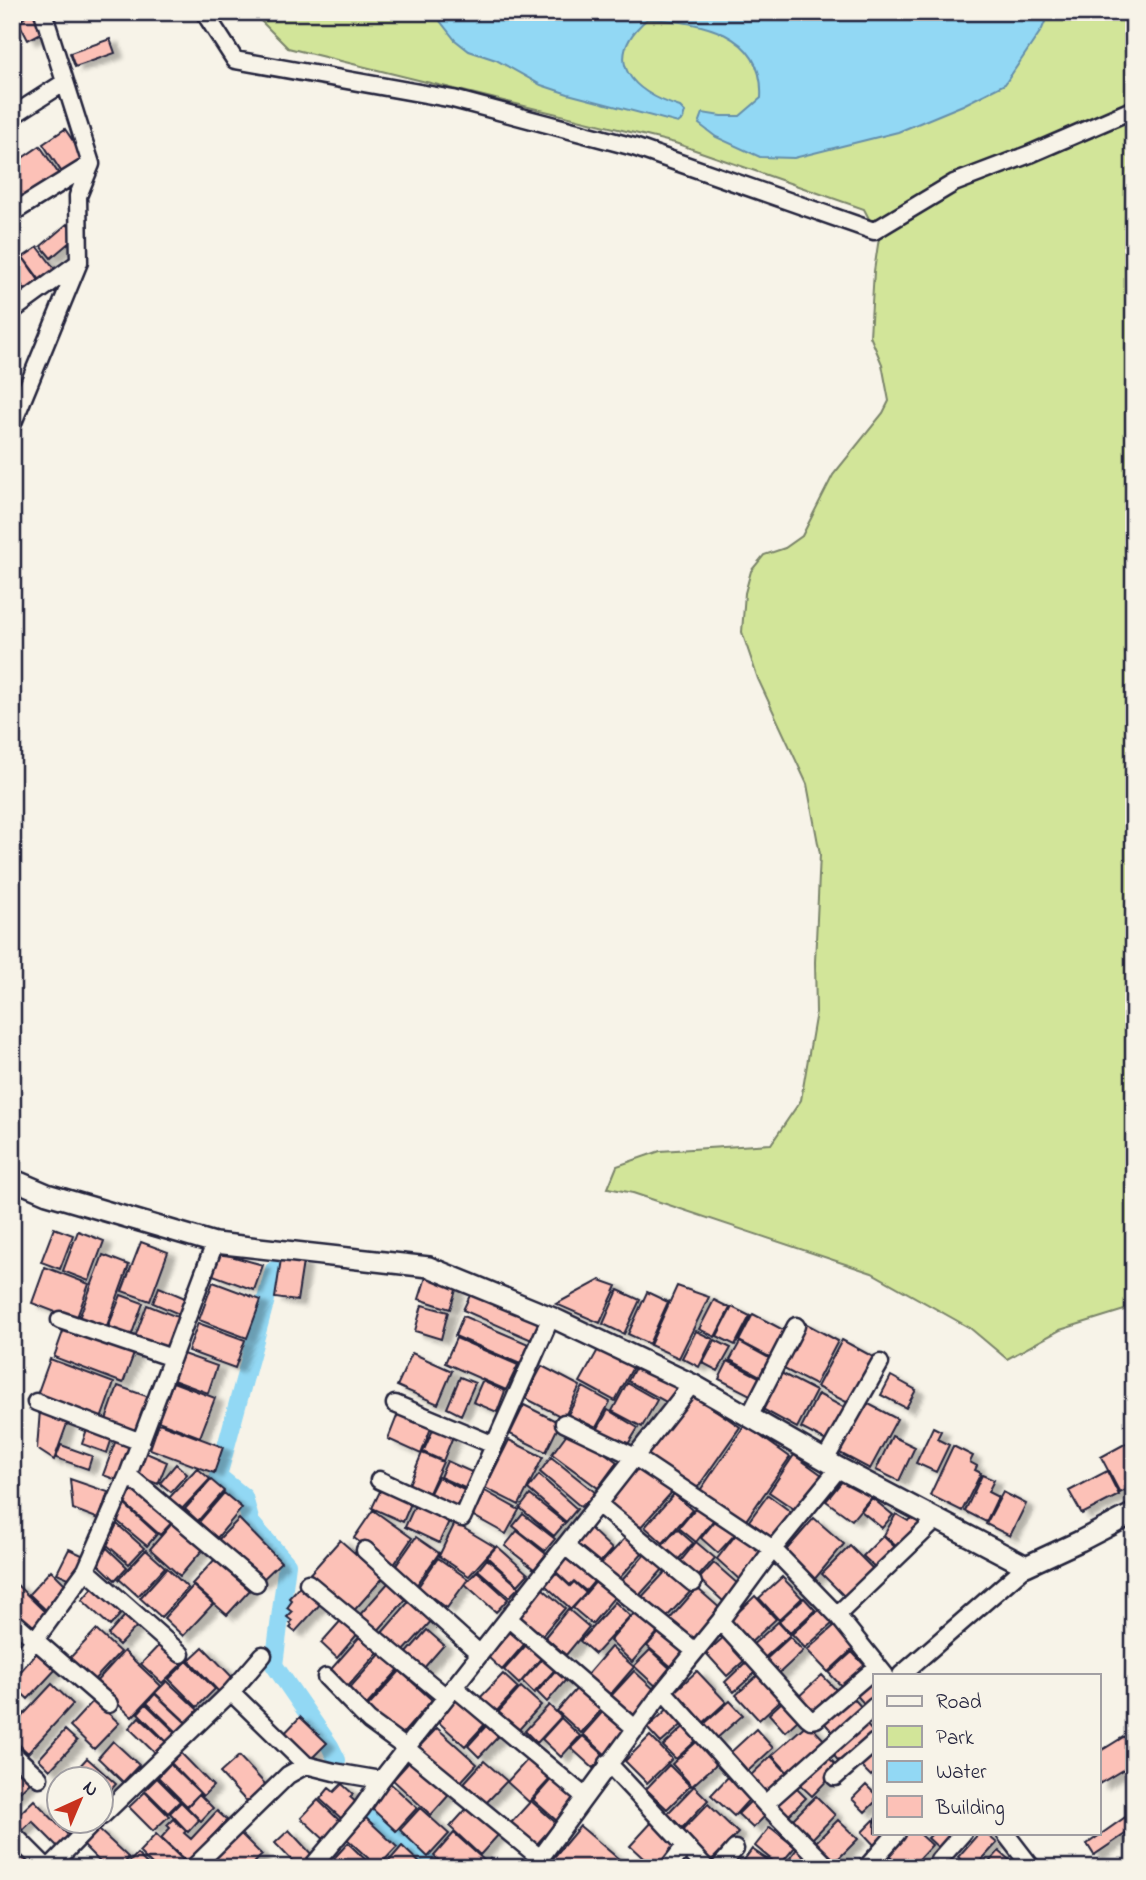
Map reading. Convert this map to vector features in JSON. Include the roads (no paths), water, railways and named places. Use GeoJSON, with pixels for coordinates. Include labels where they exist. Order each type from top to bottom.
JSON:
{"type":"FeatureCollection","features":[{"type":"Feature","properties":{"kind":"street"},"geometry":{"type":"LineString","coordinates":[[12,15],[17,12]]}},
{"type":"Feature","properties":{"kind":"street"},"geometry":{"type":"LineString","coordinates":[[12,425],[79,262],[78,197],[91,164],[43,12]]}},
{"type":"Feature","properties":{"kind":"street"},"geometry":{"type":"LineString","coordinates":[[204,12],[235,60],[453,99],[634,147],[874,230],[954,183],[1030,155],[1134,109]]}},
{"type":"Feature","properties":{"kind":"street"},"geometry":{"type":"LineString","coordinates":[[12,116],[65,82]]}},
{"type":"Feature","properties":{"kind":"street"},"geometry":{"type":"LineString","coordinates":[[12,213],[91,164]]}},
{"type":"Feature","properties":{"kind":"street"},"geometry":{"type":"LineString","coordinates":[[12,311],[79,262]]}},
{"type":"Feature","properties":{"kind":"street"},"geometry":{"type":"LineString","coordinates":[[12,1180],[47,1194],[215,1243],[429,1266],[551,1317],[692,1384],[832,1464],[1026,1566]]}},
{"type":"Feature","properties":{"kind":"street"},"geometry":{"type":"LineString","coordinates":[[12,1667],[86,1570],[128,1475],[215,1243]]}},
{"type":"Feature","properties":{"kind":"street"},"geometry":{"type":"LineString","coordinates":[[379,1480],[462,1518],[551,1317]]}},
{"type":"Feature","properties":{"kind":"street"},"geometry":{"type":"LineString","coordinates":[[60,1320],[172,1358]]}},
{"type":"Feature","properties":{"kind":"street"},"geometry":{"type":"LineString","coordinates":[[749,1417],[796,1326]]}},
{"type":"Feature","properties":{"kind":"street"},"geometry":{"type":"LineString","coordinates":[[326,1677],[369,1721],[406,1748],[536,1863],[608,1763],[720,1621],[832,1464],[880,1363]]}},
{"type":"Feature","properties":{"kind":"street"},"geometry":{"type":"LineString","coordinates":[[316,1866],[692,1384]]}},
{"type":"Feature","properties":{"kind":"street"},"geometry":{"type":"LineString","coordinates":[[36,1402],[141,1441]]}},
{"type":"Feature","properties":{"kind":"street"},"geometry":{"type":"LineString","coordinates":[[395,1404],[494,1445]]}},
{"type":"Feature","properties":{"kind":"street"},"geometry":{"type":"LineString","coordinates":[[564,1423],[635,1457],[773,1549],[837,1615],[882,1671]]}},
{"type":"Feature","properties":{"kind":"street"},"geometry":{"type":"LineString","coordinates":[[128,1475],[256,1583]]}},
{"type":"Feature","properties":{"kind":"street"},"geometry":{"type":"LineString","coordinates":[[598,1504],[693,1583]]}},
{"type":"Feature","properties":{"kind":"street"},"geometry":{"type":"LineString","coordinates":[[902,1674],[1026,1566],[1134,1513]]}},
{"type":"Feature","properties":{"kind":"street"},"geometry":{"type":"LineString","coordinates":[[837,1615],[937,1519]]}},
{"type":"Feature","properties":{"kind":"street"},"geometry":{"type":"LineString","coordinates":[[565,1546],[695,1651]]}},
{"type":"Feature","properties":{"kind":"street"},"geometry":{"type":"LineString","coordinates":[[365,1550],[480,1654]]}},
{"type":"Feature","properties":{"kind":"street"},"geometry":{"type":"LineString","coordinates":[[86,1570],[181,1654]]}},
{"type":"Feature","properties":{"kind":"street"},"geometry":{"type":"LineString","coordinates":[[308,1583],[584,1796]]}},
{"type":"Feature","properties":{"kind":"street"},"geometry":{"type":"LineString","coordinates":[[508,1618],[636,1729]]}},
{"type":"Feature","properties":{"kind":"street"},"geometry":{"type":"LineString","coordinates":[[12,1620],[109,1704]]}},
{"type":"Feature","properties":{"kind":"street"},"geometry":{"type":"LineString","coordinates":[[720,1621],[811,1720],[873,1678]]}},
{"type":"Feature","properties":{"kind":"street"},"geometry":{"type":"LineString","coordinates":[[116,1803],[231,1692],[263,1655]]}},
{"type":"Feature","properties":{"kind":"street"},"geometry":{"type":"LineString","coordinates":[[663,1691],[765,1804],[822,1861],[824,1868]]}},
{"type":"Feature","properties":{"kind":"street"},"geometry":{"type":"LineString","coordinates":[[231,1692],[306,1765],[381,1780]]}},
{"type":"Feature","properties":{"kind":"street"},"geometry":{"type":"LineString","coordinates":[[765,1804],[873,1708]]}},
{"type":"Feature","properties":{"kind":"street"},"geometry":{"type":"LineString","coordinates":[[835,1777],[873,1744]]}},
{"type":"Feature","properties":{"kind":"street"},"geometry":{"type":"LineString","coordinates":[[12,1753],[39,1778]]}},
{"type":"Feature","properties":{"kind":"street"},"geometry":{"type":"LineString","coordinates":[[608,1763],[706,1868]]}},
{"type":"Feature","properties":{"kind":"street"},"geometry":{"type":"LineString","coordinates":[[193,1868],[288,1775],[306,1765]]}},
{"type":"Feature","properties":{"kind":"street"},"geometry":{"type":"LineString","coordinates":[[12,1833],[48,1868],[83,1834]]}},
{"type":"Feature","properties":{"kind":"street"},"geometry":{"type":"LineString","coordinates":[[866,1868],[896,1834]]}},
{"type":"Feature","properties":{"kind":"street"},"geometry":{"type":"LineString","coordinates":[[936,1868],[939,1860],[962,1834]]}},
{"type":"Feature","properties":{"kind":"street"},"geometry":{"type":"LineString","coordinates":[[1006,1834],[1032,1868]]}},
{"type":"Feature","properties":{"kind":"street"},"geometry":{"type":"LineString","coordinates":[[668,1868],[685,1846]]}},
{"type":"Feature","properties":{"kind":"street"},"geometry":{"type":"LineString","coordinates":[[719,1868],[736,1849]]}},
{"type":"Feature","properties":{"kind":"water"},"geometry":{"type":"Polygon","coordinates":[[[433,12],[1049,12],[1042,29],[1005,84],[898,132],[794,158],[760,157],[716,137],[699,124],[703,113],[740,116],[761,98],[759,76],[752,58],[725,34],[687,23],[647,19],[633,34],[626,48],[624,61],[628,73],[648,93],[680,107],[685,112],[678,123],[541,85],[496,60],[469,51],[455,40],[433,12]]]}},
{"type":"Feature","properties":{"kind":"waterway"},"geometry":{"type":"LineString","coordinates":[[274,1270],[218,1476],[244,1497],[251,1523],[287,1564],[274,1665],[337,1760]]}},
{"type":"Feature","properties":{"kind":"waterway"},"geometry":{"type":"LineString","coordinates":[[374,1815],[432,1868]]}}]}
